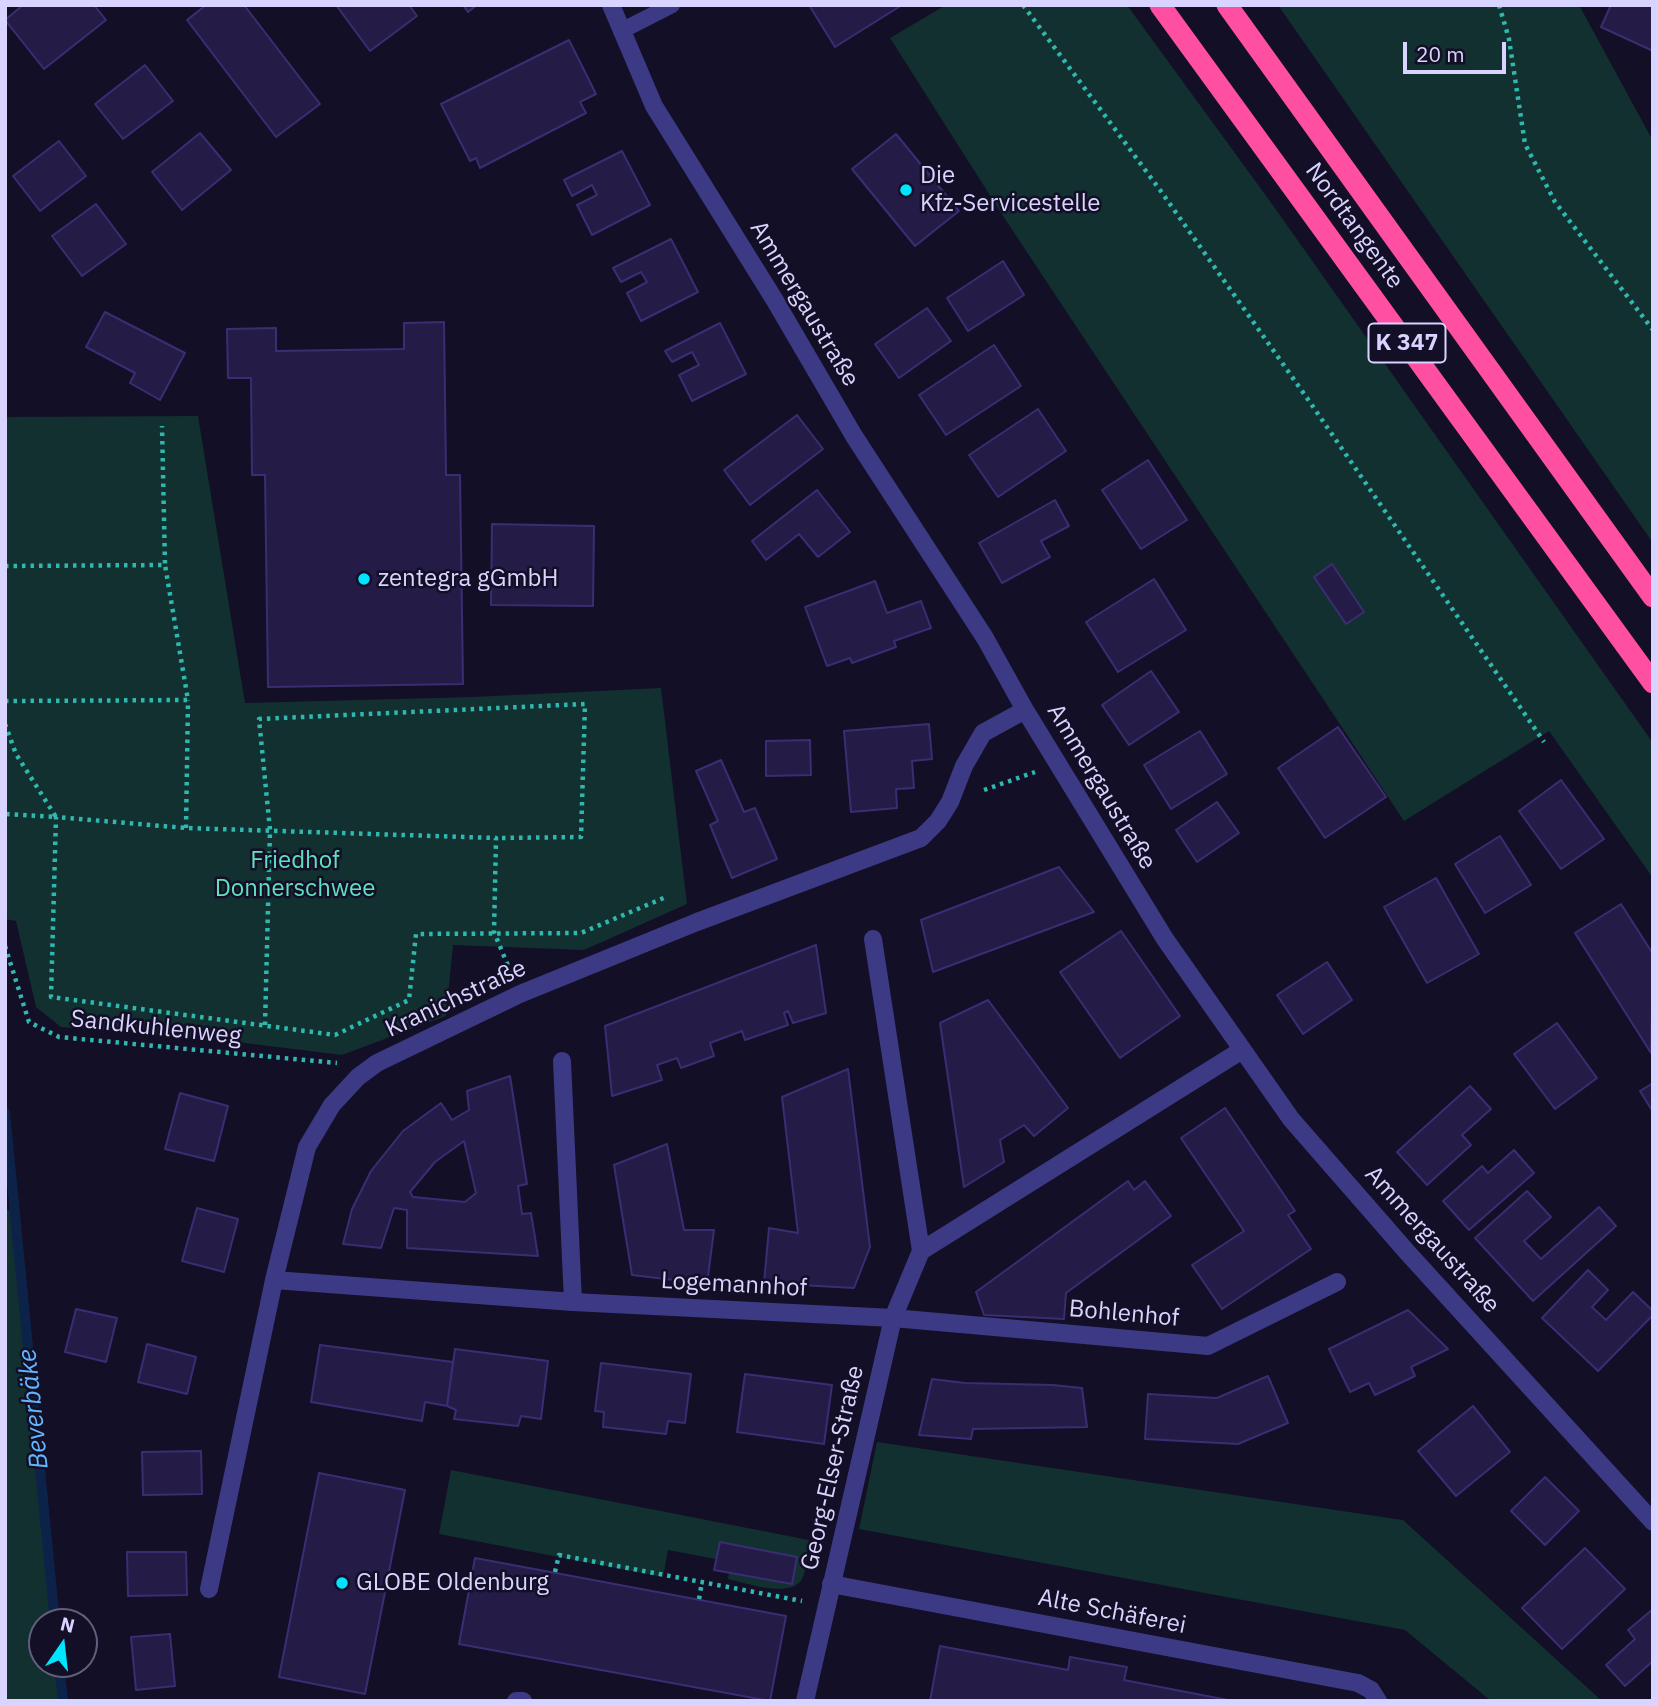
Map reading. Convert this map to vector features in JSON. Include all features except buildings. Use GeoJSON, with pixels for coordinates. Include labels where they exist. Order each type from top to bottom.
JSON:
{"type":"FeatureCollection","features":[{"type":"Feature","properties":{"kind":"highway","name":"Nordtangente"},"geometry":{"type":"LineString","coordinates":[[1160,5],[1653,682]]}},
{"type":"Feature","properties":{"kind":"highway","name":"Nordtangente"},"geometry":{"type":"LineString","coordinates":[[1227,5],[1653,597]]}},
{"type":"Feature","properties":{"kind":"street","name":"Ammergaustraße"},"geometry":{"type":"LineString","coordinates":[[611,5],[654,106],[774,299],[861,447],[985,638],[1025,710],[1165,939],[1291,1119],[1407,1252],[1653,1522]]}},
{"type":"Feature","properties":{"kind":"street","name":"Kranichstraße"},"geometry":{"type":"LineString","coordinates":[[209,1589],[274,1280],[307,1147],[332,1105],[358,1077],[377,1063],[520,994],[697,922],[921,838],[938,821],[950,802],[964,766],[983,733],[1025,710]]}},
{"type":"Feature","properties":{"kind":"street"},"geometry":{"type":"LineString","coordinates":[[873,939],[921,1251],[1242,1050]]}},
{"type":"Feature","properties":{"kind":"street"},"geometry":{"type":"LineString","coordinates":[[562,1061],[573,1301]]}},
{"type":"Feature","properties":{"kind":"street","name":"Georg-Elser-Straße"},"geometry":{"type":"LineString","coordinates":[[805,1701],[893,1318],[921,1251]]}},
{"type":"Feature","properties":{"kind":"street","name":"Logemannhof"},"geometry":{"type":"LineString","coordinates":[[274,1280],[573,1301],[893,1318]]}},
{"type":"Feature","properties":{"kind":"street","name":"Bohlenhof"},"geometry":{"type":"LineString","coordinates":[[893,1318],[1209,1346],[1337,1282]]}},
{"type":"Feature","properties":{"kind":"street","name":"Alte Schäferei"},"geometry":{"type":"LineString","coordinates":[[831,1584],[1358,1683],[1371,1690],[1378,1701]]}},
{"type":"Feature","properties":{"kind":"street"},"geometry":{"type":"LineString","coordinates":[[516,1701],[523,1701]]}},
{"type":"Feature","properties":{"kind":"lane"},"geometry":{"type":"LineString","coordinates":[[621,31],[671,5]]}},
{"type":"Feature","properties":{"kind":"path"},"geometry":{"type":"LineString","coordinates":[[1023,5],[1160,190],[1544,742]]}},
{"type":"Feature","properties":{"kind":"path"},"geometry":{"type":"LineString","coordinates":[[1499,5],[1509,39],[1525,144],[1555,202],[1653,330]]}},
{"type":"Feature","properties":{"kind":"path"},"geometry":{"type":"LineString","coordinates":[[162,426],[165,565],[188,700],[186,828]]}},
{"type":"Feature","properties":{"kind":"path"},"geometry":{"type":"LineString","coordinates":[[5,566],[165,565]]}},
{"type":"Feature","properties":{"kind":"path"},"geometry":{"type":"LineString","coordinates":[[5,701],[188,700]]}},
{"type":"Feature","properties":{"kind":"path"},"geometry":{"type":"LineString","coordinates":[[5,814],[186,828],[270,830],[496,838],[581,837],[585,704],[259,719],[270,830],[265,1025]]}},
{"type":"Feature","properties":{"kind":"path"},"geometry":{"type":"LineString","coordinates":[[5,724],[16,754],[56,817],[51,997],[335,1035],[410,1000],[416,933],[581,933],[666,897]]}},
{"type":"Feature","properties":{"kind":"path"},"geometry":{"type":"LineString","coordinates":[[950,802],[1059,764]]}},
{"type":"Feature","properties":{"kind":"path"},"geometry":{"type":"LineString","coordinates":[[496,838],[494,932],[520,994]]}},
{"type":"Feature","properties":{"kind":"path","name":"Sandkuhlenweg"},"geometry":{"type":"LineString","coordinates":[[5,946],[29,1022],[59,1037],[335,1062],[358,1077]]}},
{"type":"Feature","properties":{"kind":"path"},"geometry":{"type":"LineString","coordinates":[[555,1572],[559,1555],[826,1605]]}},
{"type":"Feature","properties":{"kind":"path"},"geometry":{"type":"LineString","coordinates":[[699,1599],[702,1582]]}},
{"type":"Feature","properties":{"kind":"green space"},"geometry":{"type":"Polygon","coordinates":[[[946,5],[1127,5],[1272,204],[1653,743],[1653,878],[1549,731],[1404,821],[1005,219],[890,38],[946,5]]]}},
{"type":"Feature","properties":{"kind":"green space"},"geometry":{"type":"Polygon","coordinates":[[[1278,5],[1579,5],[1653,141],[1653,543],[1278,5]]]}},
{"type":"Feature","properties":{"kind":"green space","name":"Friedhof Donnerschwee"},"geometry":{"type":"Polygon","coordinates":[[[198,416],[245,703],[473,697],[661,688],[687,904],[584,950],[453,945],[446,1016],[342,1055],[212,1039],[61,1027],[36,1007],[16,921],[5,919],[5,417],[198,416]]]}},
{"type":"Feature","properties":{"kind":"green space"},"geometry":{"type":"Polygon","coordinates":[[[5,1209],[13,1211],[34,1454],[52,1608],[28,1608],[28,1678],[61,1678],[63,1701],[5,1701],[5,1209]]]}},
{"type":"Feature","properties":{"kind":"green space"},"geometry":{"type":"Polygon","coordinates":[[[877,1442],[1403,1520],[1602,1701],[1491,1701],[1405,1630],[859,1529],[877,1442]]]}},
{"type":"Feature","properties":{"kind":"green space"},"geometry":{"type":"Polygon","coordinates":[[[451,1470],[809,1540],[804,1575],[796,1585],[788,1588],[756,1586],[728,1579],[731,1562],[668,1550],[663,1577],[439,1534],[451,1470]]]}},
{"type":"Feature","properties":{"kind":"waterway","name":"Beverbäke"},"geometry":{"type":"LineString","coordinates":[[5,1112],[54,1608]]}},
{"type":"Feature","properties":{"kind":"waterway","name":"Beverbäke"},"geometry":{"type":"LineString","coordinates":[[61,1678],[63,1701]]}},
{"type":"Feature","properties":{"kind":"place","name":"Die Kfz-Servicestelle"},"geometry":{"type":"Point","coordinates":[906,190]}},
{"type":"Feature","properties":{"kind":"place","name":"zentegra gGmbH"},"geometry":{"type":"Point","coordinates":[364,579]}},
{"type":"Feature","properties":{"kind":"place","name":"GLOBE Oldenburg"},"geometry":{"type":"Point","coordinates":[342,1583]}}]}
